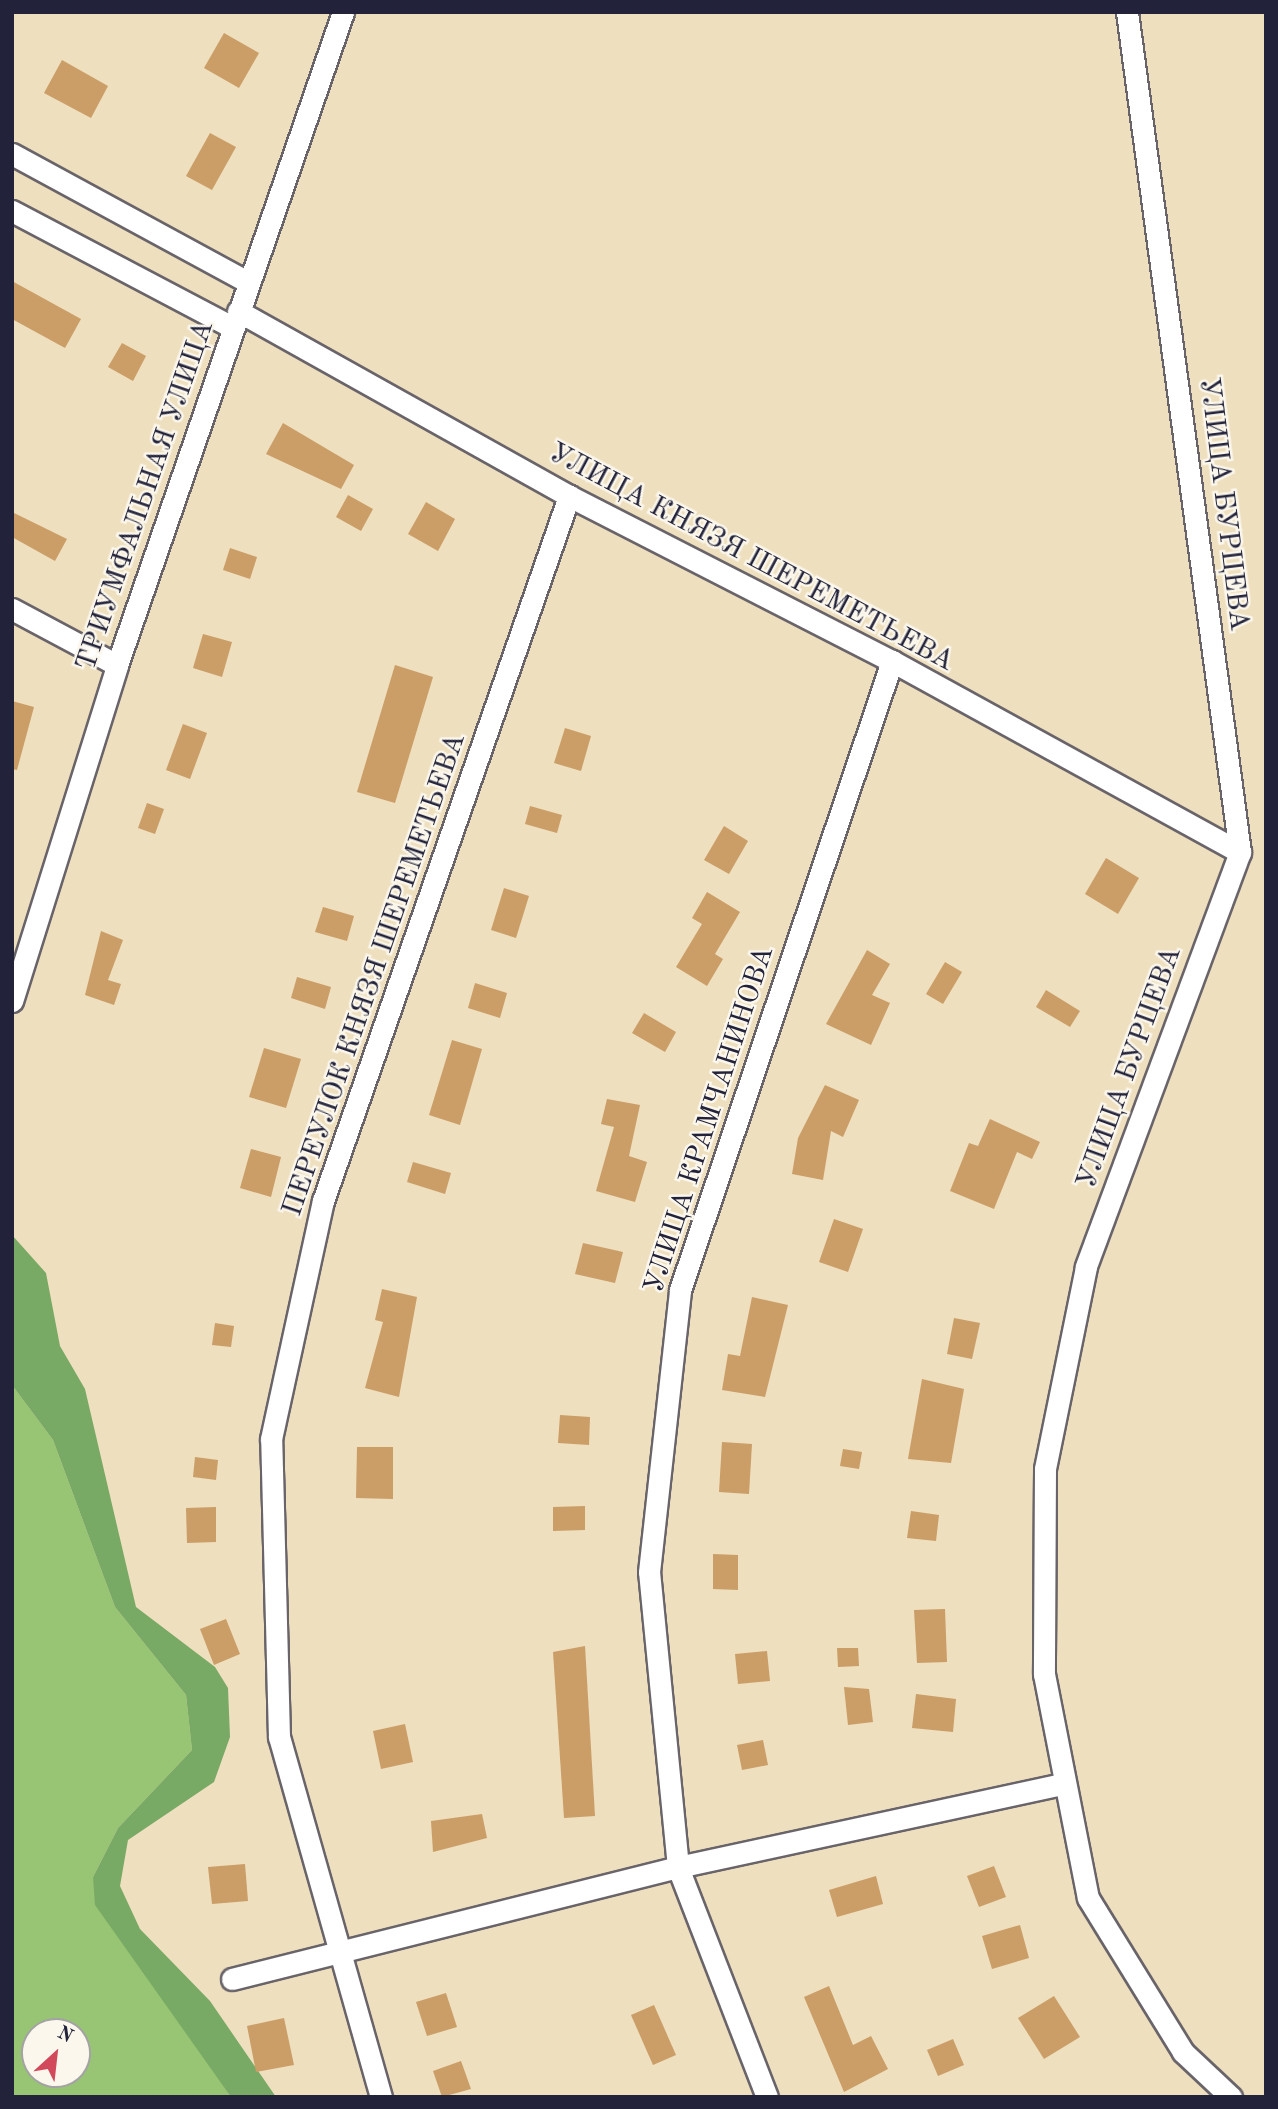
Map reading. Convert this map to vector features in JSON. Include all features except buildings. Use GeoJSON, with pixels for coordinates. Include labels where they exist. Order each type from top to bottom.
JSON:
{"type":"FeatureCollection","features":[{"type":"Feature","properties":{"kind":"street","name":"ТРИУМФАЛЬНАЯ УЛИЦА"},"geometry":{"type":"LineString","coordinates":[[12,1001],[117,665],[343,12]]}},
{"type":"Feature","properties":{"kind":"street","name":"УЛИЦА БУРЦЕВА"},"geometry":{"type":"LineString","coordinates":[[1127,12],[1240,852],[1086,1267],[1045,1469],[1044,1674],[1062,1784],[1088,1898],[1183,2052],[1231,2097]]}},
{"type":"Feature","properties":{"kind":"street"},"geometry":{"type":"LineString","coordinates":[[12,155],[248,282]]}},
{"type":"Feature","properties":{"kind":"street","name":"УЛИЦА КНЯЗЯ ШЕРЕМЕТЬЕВА"},"geometry":{"type":"LineString","coordinates":[[12,211],[235,319],[569,496],[892,661],[1240,852]]}},
{"type":"Feature","properties":{"kind":"street","name":"ПЕРЕУЛОК КНЯЗЯ ШЕРЕМЕТЬЕВА"},"geometry":{"type":"LineString","coordinates":[[381,2097],[335,1950],[279,1737],[271,1439],[323,1201],[569,496]]}},
{"type":"Feature","properties":{"kind":"street"},"geometry":{"type":"LineString","coordinates":[[12,609],[117,665]]}},
{"type":"Feature","properties":{"kind":"street","name":"УЛИЦА КРАМЧАНИНОВА"},"geometry":{"type":"LineString","coordinates":[[767,2097],[678,1867],[649,1572],[680,1290],[892,661]]}},
{"type":"Feature","properties":{"kind":"street"},"geometry":{"type":"LineString","coordinates":[[232,1979],[335,1950],[678,1867],[1062,1784]]}},
{"type":"Feature","properties":{"kind":"green space"},"geometry":{"type":"Polygon","coordinates":[[[12,1235],[46,1273],[60,1346],[85,1389],[136,1607],[215,1667],[228,1688],[230,1737],[214,1782],[128,1840],[120,1886],[140,1929],[210,2001],[276,2097],[231,2097],[95,1905],[93,1877],[118,1828],[192,1750],[186,1695],[115,1607],[53,1440],[12,1385],[12,1235]]]}},
{"type":"Feature","properties":{"kind":"green space"},"geometry":{"type":"Polygon","coordinates":[[[12,1385],[53,1440],[115,1607],[186,1695],[192,1750],[118,1828],[93,1877],[231,2097],[12,2097],[12,1385]]]}}]}
